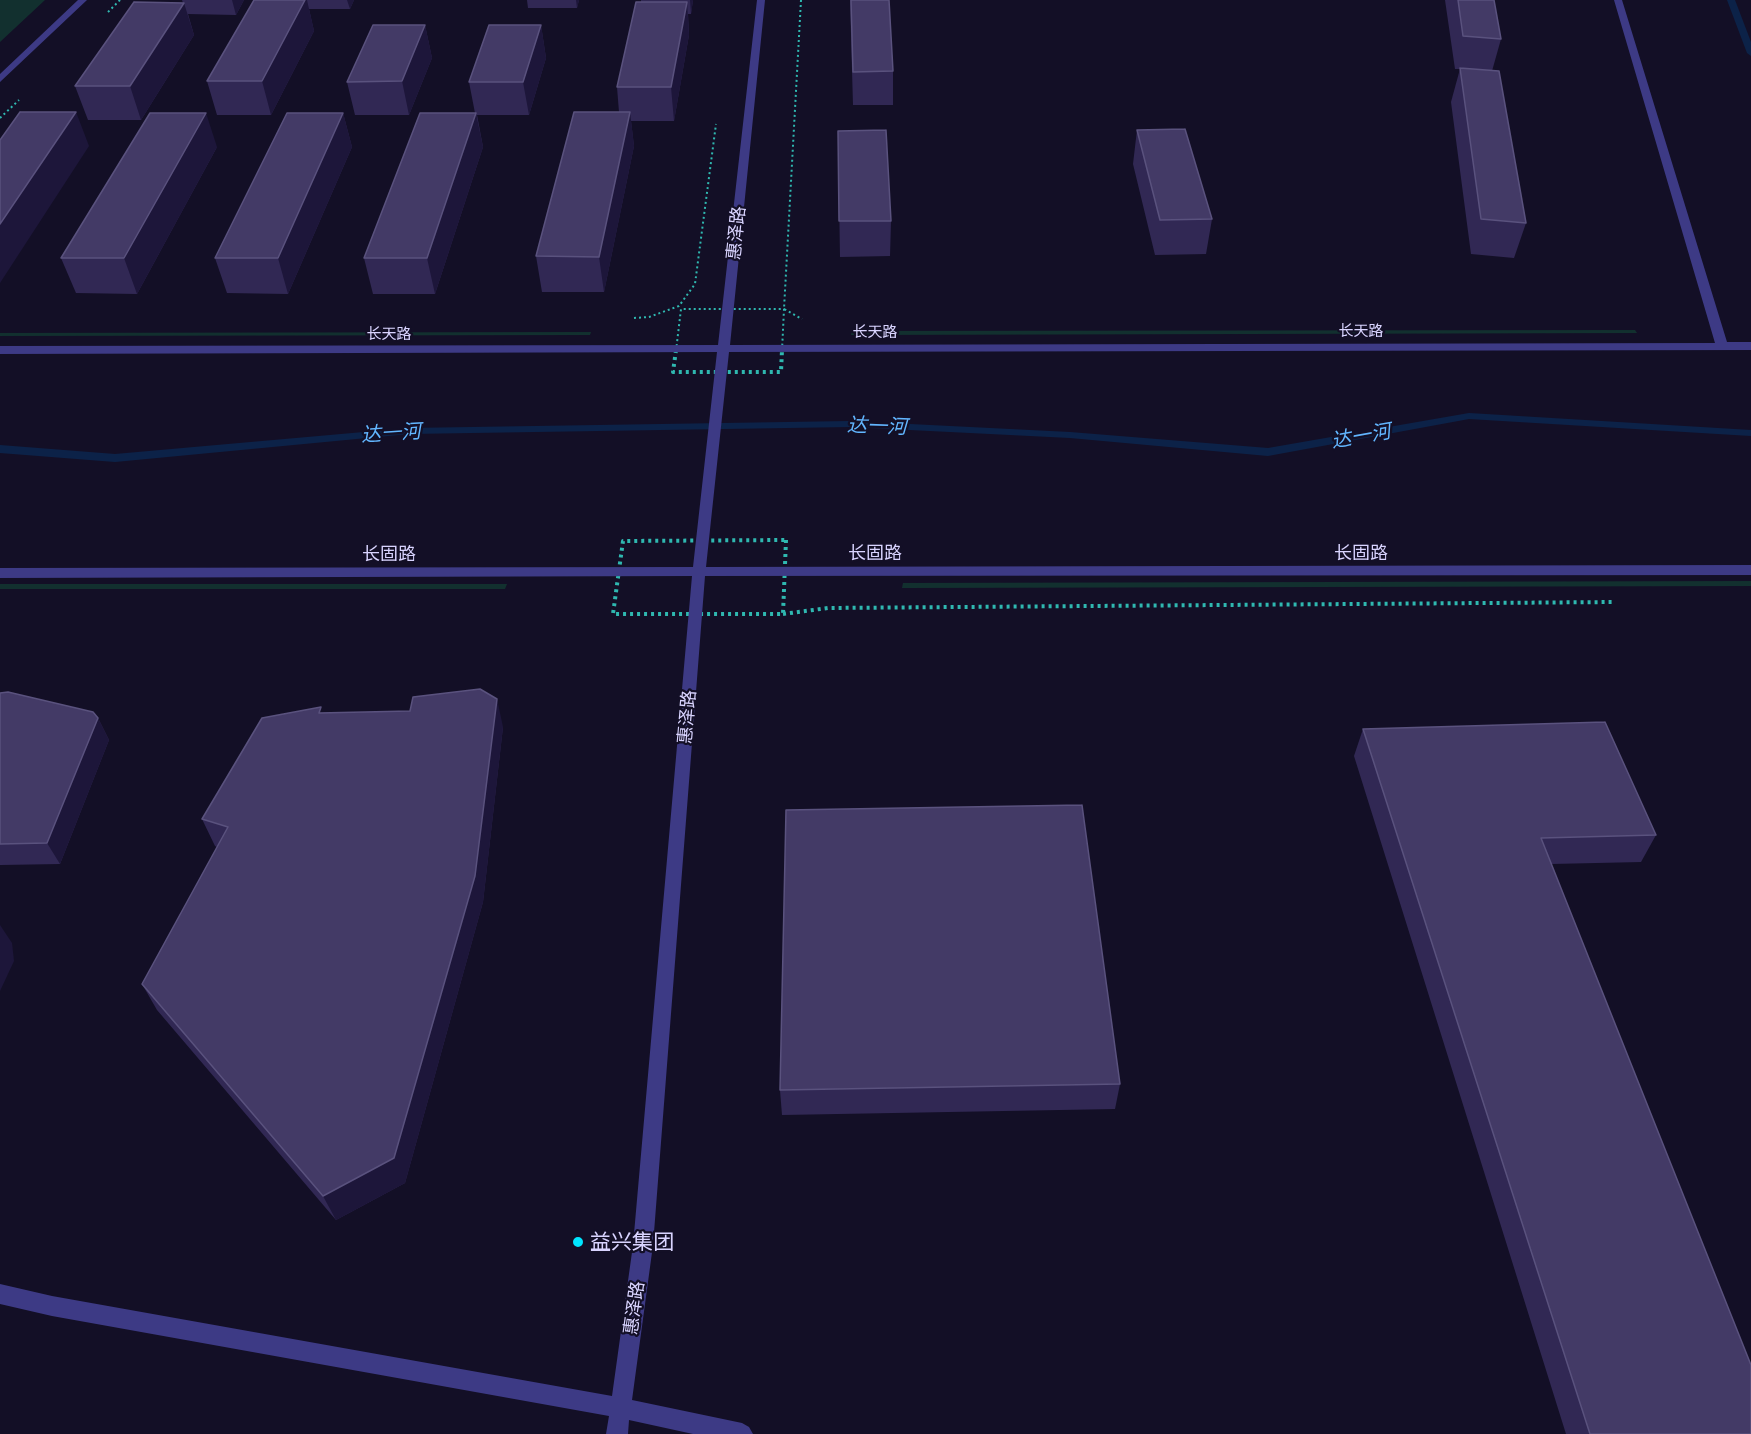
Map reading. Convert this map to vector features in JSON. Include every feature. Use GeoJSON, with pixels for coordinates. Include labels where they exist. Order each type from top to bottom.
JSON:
{"type":"FeatureCollection","features":[{"type":"Feature","properties":{"kind":"street"},"geometry":{"type":"LineString","coordinates":[[0,79],[83,0]]}},
{"type":"Feature","properties":{"kind":"street","name":"惠泽路"},"geometry":{"type":"LineString","coordinates":[[617,1434],[643,1245],[699,571],[761,0]]}},
{"type":"Feature","properties":{"kind":"street"},"geometry":{"type":"LineString","coordinates":[[1618,0],[1722,346]]}},
{"type":"Feature","properties":{"kind":"street","name":"长天路"},"geometry":{"type":"LineString","coordinates":[[0,350],[1751,345]]}},
{"type":"Feature","properties":{"kind":"street","name":"长固路"},"geometry":{"type":"LineString","coordinates":[[0,573],[1751,570]]}},
{"type":"Feature","properties":{"kind":"street"},"geometry":{"type":"LineString","coordinates":[[0,1294],[52,1306],[620,1408],[742,1434]]}},
{"type":"Feature","properties":{"kind":"path"},"geometry":{"type":"LineString","coordinates":[[801,0],[784,309],[801,319],[809,320]]}},
{"type":"Feature","properties":{"kind":"path"},"geometry":{"type":"LineString","coordinates":[[628,318],[649,317],[679,306],[695,284],[716,118]]}},
{"type":"Feature","properties":{"kind":"path"},"geometry":{"type":"LineString","coordinates":[[783,614],[828,608],[1619,602]]}},
{"type":"Feature","properties":{"kind":"green space"},"geometry":{"type":"Polygon","coordinates":[[[0,0],[45,0],[0,42],[0,0]]]}},
{"type":"Feature","properties":{"kind":"green space"},"geometry":{"type":"Polygon","coordinates":[[[1635,330],[1637,333],[851,335],[852,331],[1635,330]]]}},
{"type":"Feature","properties":{"kind":"green space"},"geometry":{"type":"Polygon","coordinates":[[[591,332],[590,335],[0,336],[0,333],[591,332]]]}},
{"type":"Feature","properties":{"kind":"green space"},"geometry":{"type":"Polygon","coordinates":[[[1751,581],[1751,586],[902,588],[903,583],[1751,581]]]}},
{"type":"Feature","properties":{"kind":"green space"},"geometry":{"type":"Polygon","coordinates":[[[0,584],[507,584],[505,589],[0,589],[0,584]]]}},
{"type":"Feature","properties":{"kind":"building"},"geometry":{"type":"Polygon","coordinates":[[[254,0],[305,0],[262,81],[207,81],[254,0]]]}},
{"type":"Feature","properties":{"kind":"building"},"geometry":{"type":"Polygon","coordinates":[[[851,0],[889,0],[893,71],[853,72],[851,0]]]}},
{"type":"Feature","properties":{"kind":"building"},"geometry":{"type":"Polygon","coordinates":[[[1458,0],[1494,0],[1501,39],[1463,36],[1458,0]]]}},
{"type":"Feature","properties":{"kind":"building"},"geometry":{"type":"Polygon","coordinates":[[[134,2],[184,3],[130,86],[75,86],[134,2]]]}},
{"type":"Feature","properties":{"kind":"building"},"geometry":{"type":"Polygon","coordinates":[[[636,2],[687,2],[671,87],[617,87],[636,2]]]}},
{"type":"Feature","properties":{"kind":"building"},"geometry":{"type":"Polygon","coordinates":[[[373,25],[425,25],[402,81],[347,82],[373,25]]]}},
{"type":"Feature","properties":{"kind":"building"},"geometry":{"type":"Polygon","coordinates":[[[489,25],[541,25],[523,82],[469,82],[489,25]]]}},
{"type":"Feature","properties":{"kind":"building"},"geometry":{"type":"Polygon","coordinates":[[[1460,68],[1499,71],[1526,223],[1481,219],[1460,68]]]}},
{"type":"Feature","properties":{"kind":"building"},"geometry":{"type":"Polygon","coordinates":[[[20,112],[76,112],[0,224],[0,140],[20,112]]]}},
{"type":"Feature","properties":{"kind":"building"},"geometry":{"type":"Polygon","coordinates":[[[574,112],[630,112],[599,257],[536,256],[574,112]]]}},
{"type":"Feature","properties":{"kind":"building"},"geometry":{"type":"Polygon","coordinates":[[[150,113],[206,113],[124,258],[61,258],[150,113]]]}},
{"type":"Feature","properties":{"kind":"building"},"geometry":{"type":"Polygon","coordinates":[[[287,113],[343,113],[278,258],[215,258],[287,113]]]}},
{"type":"Feature","properties":{"kind":"building"},"geometry":{"type":"Polygon","coordinates":[[[420,113],[476,113],[427,258],[364,258],[420,113]]]}},
{"type":"Feature","properties":{"kind":"building"},"geometry":{"type":"Polygon","coordinates":[[[1185,129],[1212,219],[1160,220],[1137,130],[1185,129]]]}},
{"type":"Feature","properties":{"kind":"building"},"geometry":{"type":"Polygon","coordinates":[[[886,130],[891,221],[839,221],[838,131],[886,130]]]}},
{"type":"Feature","properties":{"kind":"building"},"geometry":{"type":"Polygon","coordinates":[[[480,689],[497,699],[475,876],[394,1158],[323,1196],[142,984],[228,827],[202,819],[262,718],[321,707],[319,713],[410,711],[413,697],[480,689]]]}},
{"type":"Feature","properties":{"kind":"building"},"geometry":{"type":"Polygon","coordinates":[[[8,692],[93,712],[98,718],[47,843],[0,844],[0,693],[8,692]]]}},
{"type":"Feature","properties":{"kind":"building"},"geometry":{"type":"Polygon","coordinates":[[[1605,722],[1656,835],[1541,838],[1751,1365],[1751,1434],[1590,1434],[1363,729],[1605,722]]]}},
{"type":"Feature","properties":{"kind":"building"},"geometry":{"type":"Polygon","coordinates":[[[1082,805],[1120,1084],[780,1090],[786,810],[1082,805]]]}},
{"type":"Feature","properties":{"kind":"waterway"},"geometry":{"type":"LineString","coordinates":[[1731,0],[1751,53]]}},
{"type":"Feature","properties":{"kind":"waterway","name":"达一河"},"geometry":{"type":"LineString","coordinates":[[0,449],[115,458],[409,431],[850,424],[1070,435],[1268,452],[1469,416],[1751,433]]}},
{"type":"Feature","properties":{"kind":"place","name":"益兴集团"},"geometry":{"type":"Point","coordinates":[578,1242]}}]}
